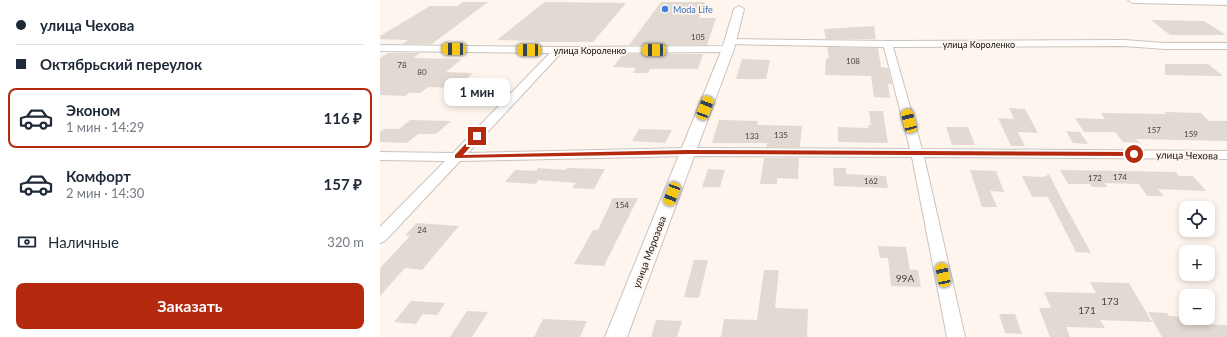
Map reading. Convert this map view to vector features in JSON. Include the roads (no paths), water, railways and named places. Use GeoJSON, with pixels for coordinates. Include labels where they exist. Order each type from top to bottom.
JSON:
{"type":"FeatureCollection","features":[{"type":"Feature","properties":{"kind":"street"},"geometry":{"type":"LineString","coordinates":[[1134,0],[1227,2]]}},
{"type":"Feature","properties":{"kind":"street","name":"улица Морозова"},"geometry":{"type":"LineString","coordinates":[[616,337],[729,46],[740,4]]}},
{"type":"Feature","properties":{"kind":"street","name":"улица Короленко"},"geometry":{"type":"LineString","coordinates":[[380,48],[558,50],[888,44],[1124,43],[1165,46],[1227,46]]}},
{"type":"Feature","properties":{"kind":"street"},"geometry":{"type":"LineString","coordinates":[[888,44],[917,152],[956,337]]}},
{"type":"Feature","properties":{"kind":"street"},"geometry":{"type":"LineString","coordinates":[[380,237],[558,50]]}},
{"type":"Feature","properties":{"kind":"street","name":"улица Чехова"},"geometry":{"type":"LineString","coordinates":[[380,156],[457,157],[688,152],[917,152],[1227,155]]}},
{"type":"Feature","properties":{"kind":"place","name":"Moda Life"},"geometry":{"type":"Point","coordinates":[665,9]}}]}
